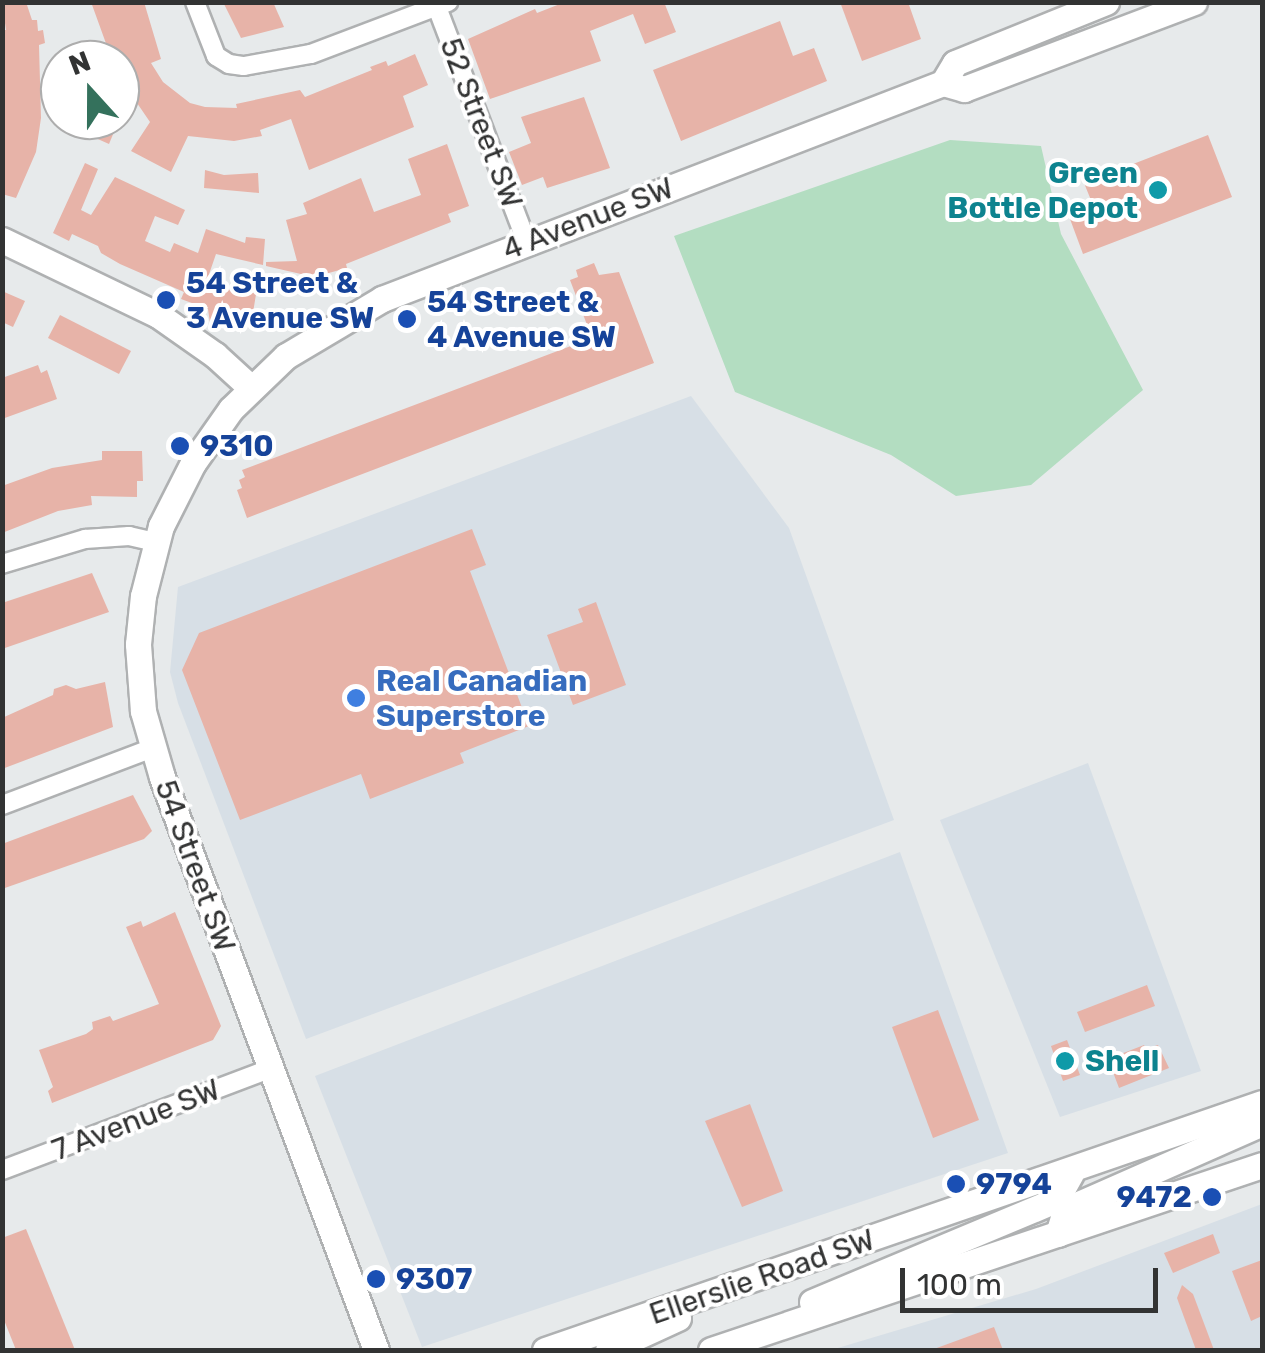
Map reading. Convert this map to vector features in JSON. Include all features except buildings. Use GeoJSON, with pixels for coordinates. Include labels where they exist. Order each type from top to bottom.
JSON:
{"type":"FeatureCollection","features":[{"type":"Feature","properties":{"kind":"street"},"geometry":{"type":"LineString","coordinates":[[195,2],[222,62],[244,66],[294,59],[440,4]]}},
{"type":"Feature","properties":{"kind":"street","name":"4 Avenue SW"},"geometry":{"type":"LineString","coordinates":[[943,83],[955,63],[1106,2]]}},
{"type":"Feature","properties":{"kind":"street","name":"4 Avenue SW"},"geometry":{"type":"LineString","coordinates":[[250,387],[286,356],[345,317],[526,243],[943,83],[964,89],[1194,2]]}},
{"type":"Feature","properties":{"kind":"street","name":"52 Street SW"},"geometry":{"type":"LineString","coordinates":[[440,4],[526,243]]}},
{"type":"Feature","properties":{"kind":"street"},"geometry":{"type":"LineString","coordinates":[[2,240],[158,315],[215,355],[250,387]]}},
{"type":"Feature","properties":{"kind":"street","name":"54 Street SW"},"geometry":{"type":"LineString","coordinates":[[250,387],[193,463],[156,542],[143,596],[139,686],[152,748],[376,1350]]}},
{"type":"Feature","properties":{"kind":"street"},"geometry":{"type":"LineString","coordinates":[[2,564],[84,539],[129,536],[156,542]]}},
{"type":"Feature","properties":{"kind":"street"},"geometry":{"type":"LineString","coordinates":[[2,804],[152,748]]}},
{"type":"Feature","properties":{"kind":"street","name":"7 Avenue SW"},"geometry":{"type":"LineString","coordinates":[[2,1170],[270,1069]]}},
{"type":"Feature","properties":{"kind":"street","name":"Ellerslie Road SW"},"geometry":{"type":"LineString","coordinates":[[545,1350],[1071,1173],[1262,1103]]}},
{"type":"Feature","properties":{"kind":"street"},"geometry":{"type":"LineString","coordinates":[[1058,1234],[1071,1208],[1262,1123]]}},
{"type":"Feature","properties":{"kind":"street","name":"Ellerslie Road SW"},"geometry":{"type":"LineString","coordinates":[[711,1350],[1262,1165]]}},
{"type":"Feature","properties":{"kind":"street"},"geometry":{"type":"LineString","coordinates":[[739,1341],[850,1284],[1048,1203],[1060,1195],[1071,1173]]}},
{"type":"Feature","properties":{"kind":"street"},"geometry":{"type":"LineString","coordinates":[[608,1350],[650,1334],[725,1290]]}},
{"type":"Feature","properties":{"kind":"shaded area"},"geometry":{"type":"Polygon","coordinates":[[[691,396],[789,528],[894,820],[306,1039],[178,703],[170,672],[178,587],[691,396]]]}},
{"type":"Feature","properties":{"kind":"shaded area"},"geometry":{"type":"Polygon","coordinates":[[[1088,763],[1201,1071],[1060,1117],[940,820],[1088,763]]]}},
{"type":"Feature","properties":{"kind":"shaded area"},"geometry":{"type":"Polygon","coordinates":[[[900,852],[1008,1153],[422,1347],[315,1076],[900,852]]]}},
{"type":"Feature","properties":{"kind":"shaded area"},"geometry":{"type":"Polygon","coordinates":[[[1262,1204],[1262,1350],[831,1350],[1036,1289],[1262,1204]]]}},
{"type":"Feature","properties":{"kind":"green space"},"geometry":{"type":"Polygon","coordinates":[[[950,140],[1041,146],[1061,234],[1143,390],[1031,485],[956,496],[891,455],[735,392],[674,236],[950,140]]]}},
{"type":"Feature","properties":{"kind":"place","name":"Green Bottle Depot"},"geometry":{"type":"Point","coordinates":[1158,190]}},
{"type":"Feature","properties":{"kind":"place","name":"54 Street & 3 Avenue SW"},"geometry":{"type":"Point","coordinates":[166,300]}},
{"type":"Feature","properties":{"kind":"place","name":"54 Street & 4 Avenue SW"},"geometry":{"type":"Point","coordinates":[407,319]}},
{"type":"Feature","properties":{"kind":"place","name":"9310"},"geometry":{"type":"Point","coordinates":[180,446]}},
{"type":"Feature","properties":{"kind":"place","name":"Real Canadian Superstore"},"geometry":{"type":"Point","coordinates":[356,698]}},
{"type":"Feature","properties":{"kind":"place","name":"Shell"},"geometry":{"type":"Point","coordinates":[1065,1061]}},
{"type":"Feature","properties":{"kind":"place","name":"9794"},"geometry":{"type":"Point","coordinates":[956,1184]}},
{"type":"Feature","properties":{"kind":"place","name":"9472"},"geometry":{"type":"Point","coordinates":[1212,1197]}},
{"type":"Feature","properties":{"kind":"place","name":"9307"},"geometry":{"type":"Point","coordinates":[376,1279]}}]}
